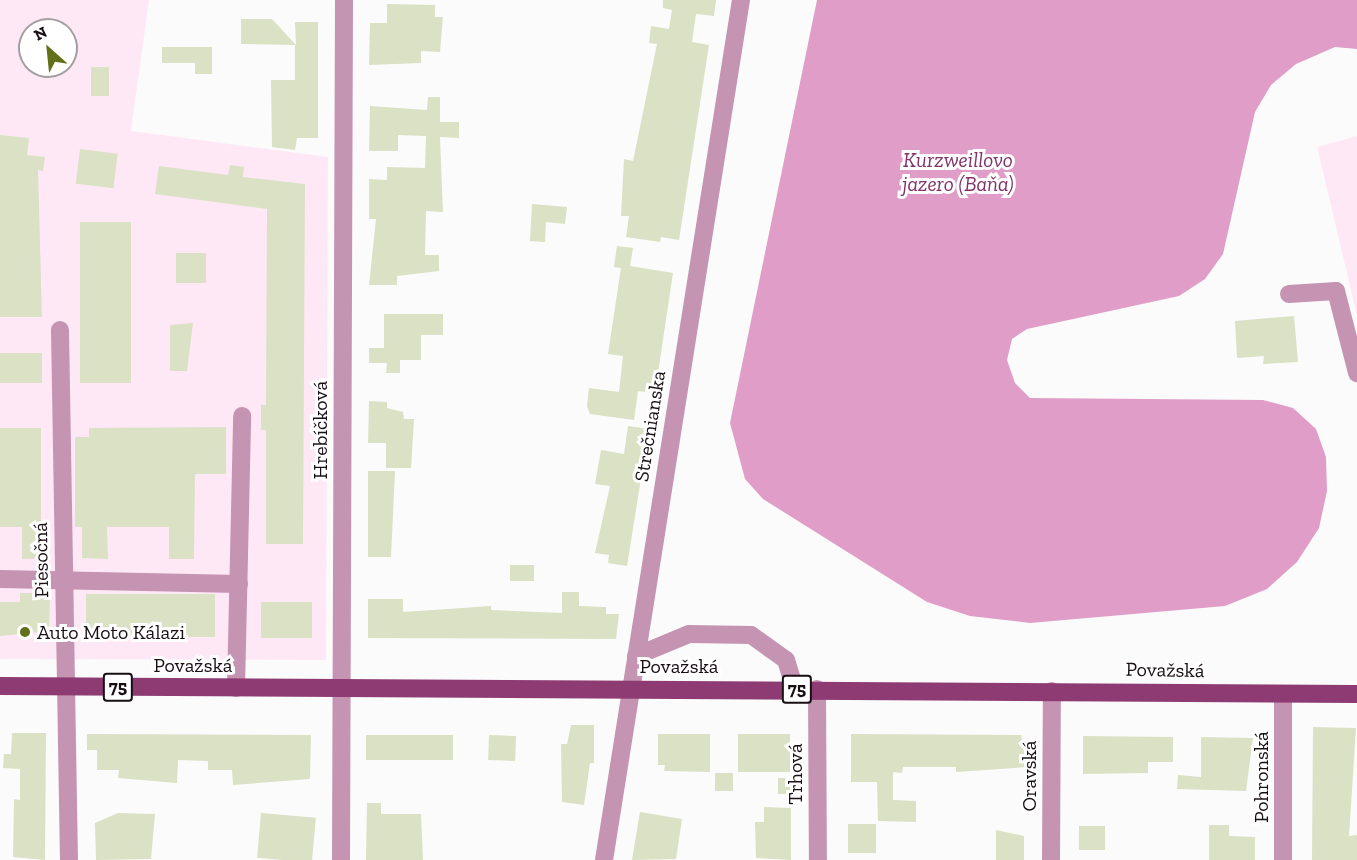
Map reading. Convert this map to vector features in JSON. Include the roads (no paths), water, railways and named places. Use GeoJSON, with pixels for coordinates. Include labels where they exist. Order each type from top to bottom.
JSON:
{"type":"FeatureCollection","features":[{"type":"Feature","properties":{"kind":"main road","name":"Považská"},"geometry":{"type":"LineString","coordinates":[[0,686],[817,689],[1357,694]]}},
{"type":"Feature","properties":{"kind":"street","name":"Hrebíčková"},"geometry":{"type":"LineString","coordinates":[[341,860],[344,0]]}},
{"type":"Feature","properties":{"kind":"street","name":"Strečnianska"},"geometry":{"type":"LineString","coordinates":[[604,860],[741,0]]}},
{"type":"Feature","properties":{"kind":"street"},"geometry":{"type":"LineString","coordinates":[[1288,294],[1336,291],[1357,373]]}},
{"type":"Feature","properties":{"kind":"street","name":"Piesočná"},"geometry":{"type":"LineString","coordinates":[[60,330],[68,687],[69,860]]}},
{"type":"Feature","properties":{"kind":"street"},"geometry":{"type":"LineString","coordinates":[[236,688],[242,416]]}},
{"type":"Feature","properties":{"kind":"street"},"geometry":{"type":"LineString","coordinates":[[0,579],[239,584]]}},
{"type":"Feature","properties":{"kind":"street"},"geometry":{"type":"LineString","coordinates":[[636,656],[689,634],[751,635],[786,660],[795,689]]}},
{"type":"Feature","properties":{"kind":"street","name":"Trhová"},"geometry":{"type":"LineString","coordinates":[[817,689],[818,860]]}},
{"type":"Feature","properties":{"kind":"street","name":"Oravská"},"geometry":{"type":"LineString","coordinates":[[1051,860],[1052,691]]}},
{"type":"Feature","properties":{"kind":"street","name":"Pohronská"},"geometry":{"type":"LineString","coordinates":[[1283,694],[1283,860]]}},
{"type":"Feature","properties":{"kind":"water","name":"Kurzweillovo jazero (Baňa)"},"geometry":{"type":"Polygon","coordinates":[[[817,0],[1357,0],[1357,49],[1335,47],[1296,64],[1271,85],[1255,112],[1223,254],[1205,279],[1179,296],[1027,329],[1012,339],[1007,360],[1015,383],[1030,398],[1263,400],[1293,408],[1316,429],[1326,457],[1327,491],[1319,528],[1297,562],[1267,589],[1225,606],[1030,623],[970,616],[927,602],[763,499],[745,479],[730,423],[817,0]]]}},
{"type":"Feature","properties":{"kind":"place","name":"Auto Moto Kálazi"},"geometry":{"type":"Point","coordinates":[25,632]}}]}
